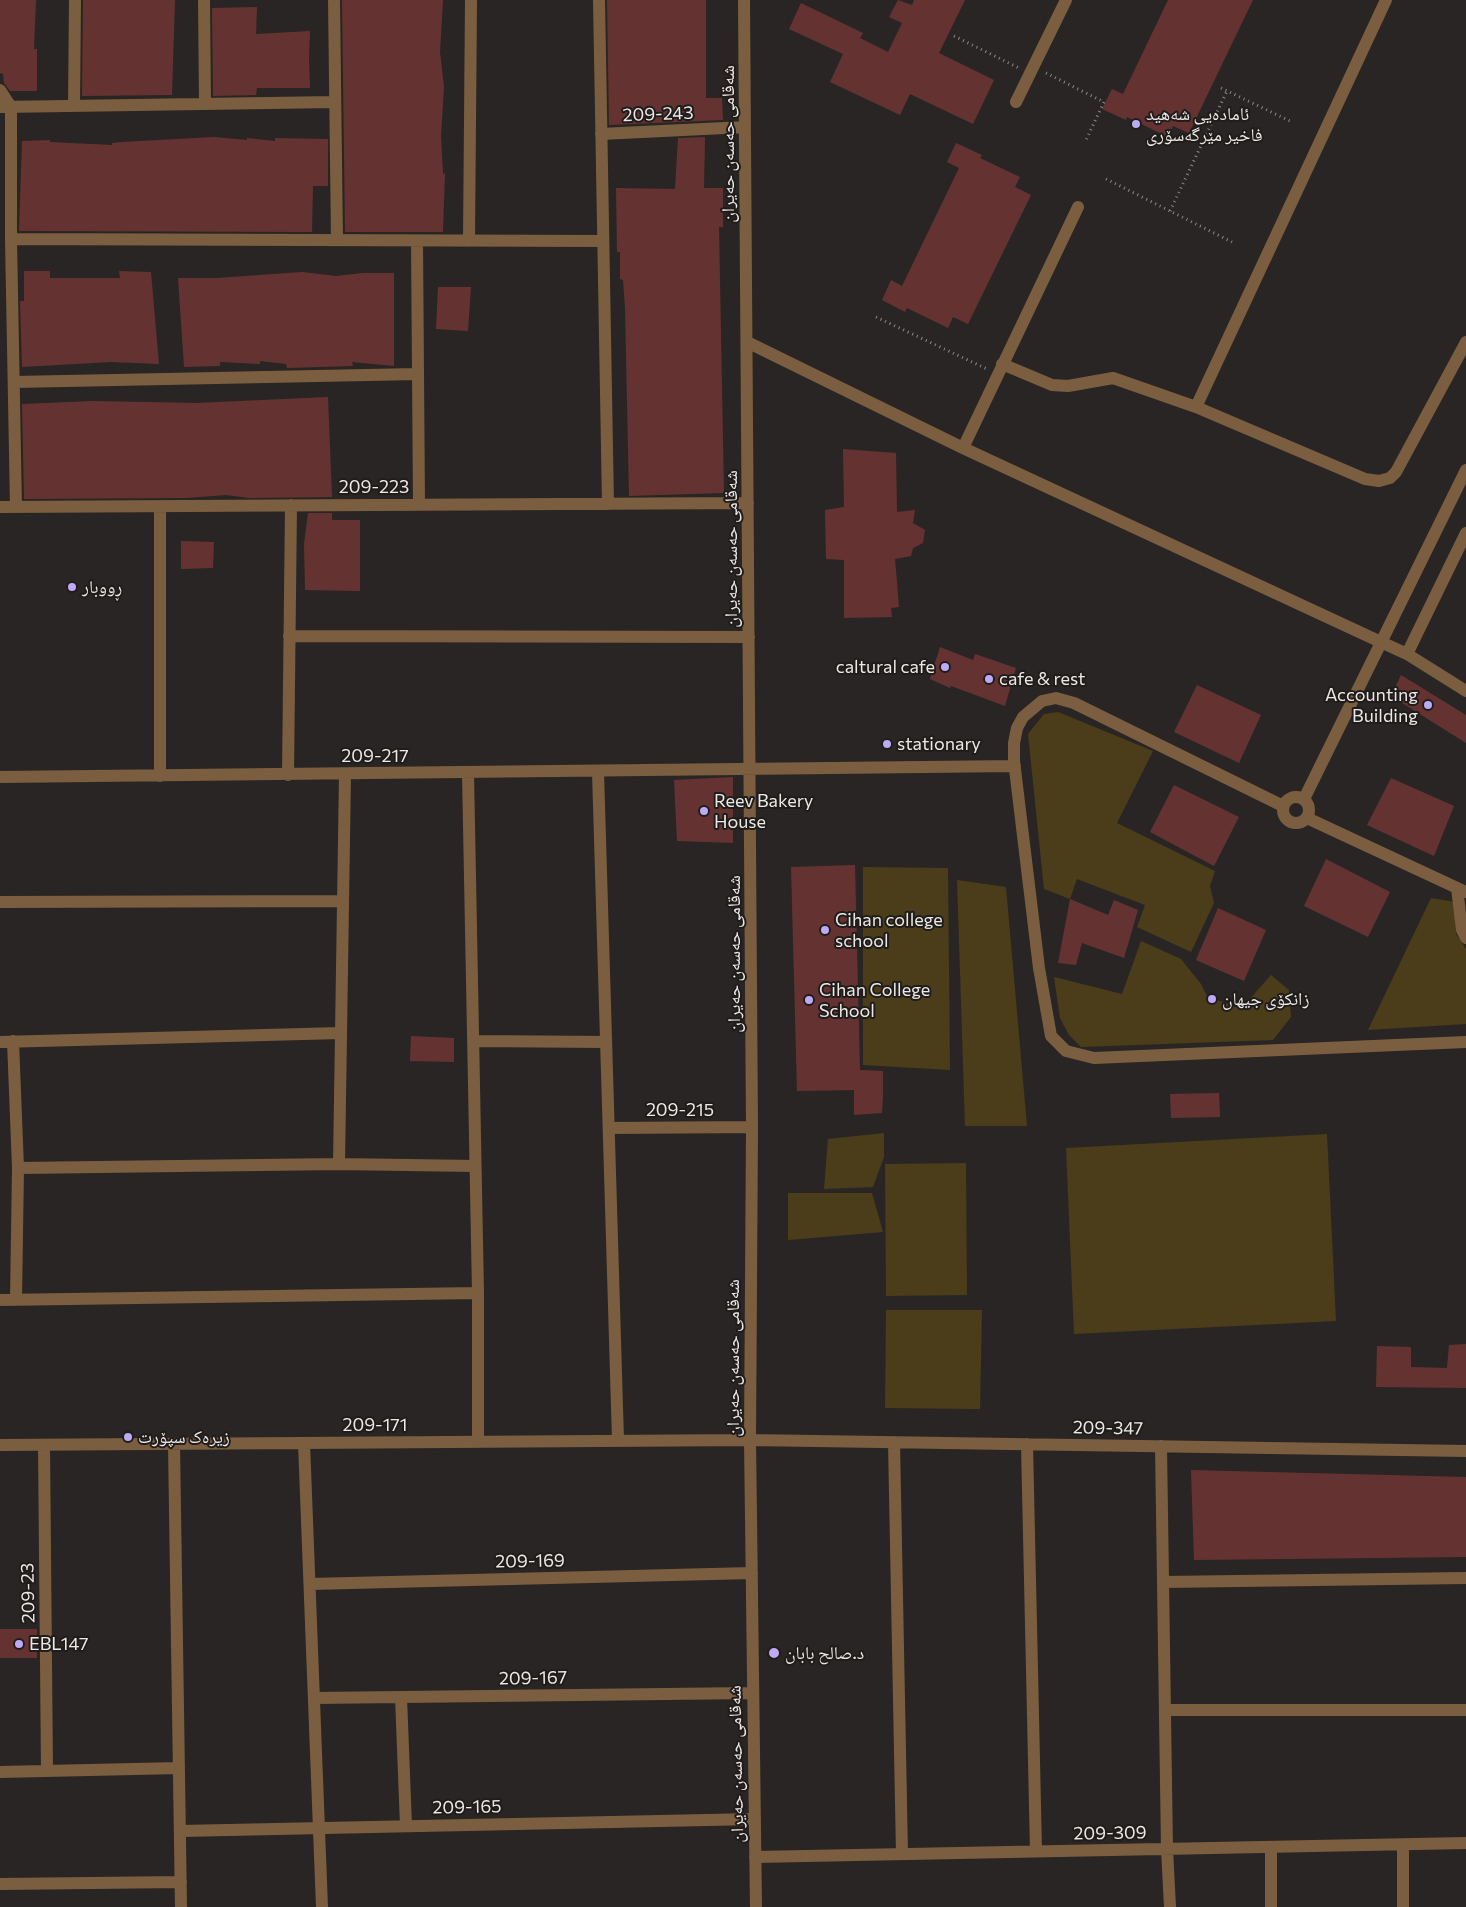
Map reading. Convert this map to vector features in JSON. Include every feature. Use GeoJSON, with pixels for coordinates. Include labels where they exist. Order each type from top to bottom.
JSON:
{"type":"FeatureCollection","features":[{"type":"Feature","properties":{"kind":"street"},"geometry":{"type":"LineString","coordinates":[[74,106],[75,0]]}},
{"type":"Feature","properties":{"kind":"street"},"geometry":{"type":"LineString","coordinates":[[204,0],[205,104]]}},
{"type":"Feature","properties":{"kind":"street"},"geometry":{"type":"LineString","coordinates":[[334,0],[336,240]]}},
{"type":"Feature","properties":{"kind":"street"},"geometry":{"type":"LineString","coordinates":[[469,241],[471,0]]}},
{"type":"Feature","properties":{"kind":"street"},"geometry":{"type":"LineString","coordinates":[[599,0],[608,504]]}},
{"type":"Feature","properties":{"kind":"street","name":"شەقامی حەسەن حەیران"},"geometry":{"type":"LineString","coordinates":[[744,0],[752,1127],[750,1440],[756,1907]]}},
{"type":"Feature","properties":{"kind":"street"},"geometry":{"type":"LineString","coordinates":[[1016,102],[1066,0]]}},
{"type":"Feature","properties":{"kind":"street"},"geometry":{"type":"LineString","coordinates":[[1196,407],[1386,0]]}},
{"type":"Feature","properties":{"kind":"street"},"geometry":{"type":"LineString","coordinates":[[0,90],[6,107],[11,240],[16,507]]}},
{"type":"Feature","properties":{"kind":"street"},"geometry":{"type":"LineString","coordinates":[[6,107],[335,102]]}},
{"type":"Feature","properties":{"kind":"street","name":"209-243"},"geometry":{"type":"LineString","coordinates":[[601,134],[745,128]]}},
{"type":"Feature","properties":{"kind":"street"},"geometry":{"type":"LineString","coordinates":[[963,448],[1078,207]]}},
{"type":"Feature","properties":{"kind":"street"},"geometry":{"type":"LineString","coordinates":[[11,240],[603,241]]}},
{"type":"Feature","properties":{"kind":"street"},"geometry":{"type":"LineString","coordinates":[[417,241],[419,505]]}},
{"type":"Feature","properties":{"kind":"street"},"geometry":{"type":"LineString","coordinates":[[747,342],[963,448],[1407,654],[1466,691]]}},
{"type":"Feature","properties":{"kind":"street"},"geometry":{"type":"LineString","coordinates":[[1000,369],[1052,385],[1068,386],[1113,378],[1196,407],[1365,479],[1379,481],[1390,478],[1396,472],[1466,342]]}},
{"type":"Feature","properties":{"kind":"street"},"geometry":{"type":"LineString","coordinates":[[14,382],[418,374]]}},
{"type":"Feature","properties":{"kind":"street"},"geometry":{"type":"LineString","coordinates":[[1304,799],[1383,643],[1466,470]]}},
{"type":"Feature","properties":{"kind":"street","name":"209-223"},"geometry":{"type":"LineString","coordinates":[[0,507],[748,503]]}},
{"type":"Feature","properties":{"kind":"street"},"geometry":{"type":"LineString","coordinates":[[288,774],[291,505]]}},
{"type":"Feature","properties":{"kind":"street"},"geometry":{"type":"LineString","coordinates":[[160,506],[160,776]]}},
{"type":"Feature","properties":{"kind":"street"},"geometry":{"type":"LineString","coordinates":[[1407,654],[1466,533]]}},
{"type":"Feature","properties":{"kind":"street"},"geometry":{"type":"LineString","coordinates":[[289,636],[749,637]]}},
{"type":"Feature","properties":{"kind":"street"},"geometry":{"type":"LineString","coordinates":[[1283,806],[1098,715],[1056,698],[1042,701],[1023,717],[1017,728],[1014,744],[1015,766],[1046,1013],[1051,1036],[1066,1051],[1094,1058],[1466,1042]]}},
{"type":"Feature","properties":{"kind":"street","name":"209-217"},"geometry":{"type":"LineString","coordinates":[[0,777],[1015,766]]}},
{"type":"Feature","properties":{"kind":"street"},"geometry":{"type":"LineString","coordinates":[[598,772],[618,1440]]}},
{"type":"Feature","properties":{"kind":"street"},"geometry":{"type":"LineString","coordinates":[[468,773],[478,1293],[478,1441]]}},
{"type":"Feature","properties":{"kind":"street"},"geometry":{"type":"LineString","coordinates":[[340,1164],[345,774]]}},
{"type":"Feature","properties":{"kind":"street"},"geometry":{"type":"LineString","coordinates":[[1283,806],[1292,797],[1304,799]]}},
{"type":"Feature","properties":{"kind":"street"},"geometry":{"type":"LineString","coordinates":[[1283,806],[1284,816],[1290,822],[1299,823],[1307,818],[1310,810],[1304,799]]}},
{"type":"Feature","properties":{"kind":"street"},"geometry":{"type":"LineString","coordinates":[[1307,818],[1462,890],[1462,930],[1466,938]]}},
{"type":"Feature","properties":{"kind":"street"},"geometry":{"type":"LineString","coordinates":[[0,902],[343,901]]}},
{"type":"Feature","properties":{"kind":"street"},"geometry":{"type":"LineString","coordinates":[[16,1299],[18,1168],[6,1042],[342,1033]]}},
{"type":"Feature","properties":{"kind":"street"},"geometry":{"type":"LineString","coordinates":[[473,1041],[606,1042]]}},
{"type":"Feature","properties":{"kind":"street","name":"209-215"},"geometry":{"type":"LineString","coordinates":[[609,1128],[752,1127]]}},
{"type":"Feature","properties":{"kind":"street"},"geometry":{"type":"LineString","coordinates":[[18,1168],[340,1164],[475,1166]]}},
{"type":"Feature","properties":{"kind":"street"},"geometry":{"type":"LineString","coordinates":[[0,1300],[478,1293]]}},
{"type":"Feature","properties":{"kind":"street","name":"209-171"},"geometry":{"type":"LineString","coordinates":[[0,1445],[750,1440]]}},
{"type":"Feature","properties":{"kind":"street","name":"209-347"},"geometry":{"type":"LineString","coordinates":[[750,1440],[1466,1451]]}},
{"type":"Feature","properties":{"kind":"street"},"geometry":{"type":"LineString","coordinates":[[894,1442],[902,1854]]}},
{"type":"Feature","properties":{"kind":"street"},"geometry":{"type":"LineString","coordinates":[[304,1443],[322,1907]]}},
{"type":"Feature","properties":{"kind":"street"},"geometry":{"type":"LineString","coordinates":[[174,1444],[181,1907]]}},
{"type":"Feature","properties":{"kind":"street"},"geometry":{"type":"LineString","coordinates":[[1027,1444],[1036,1852]]}},
{"type":"Feature","properties":{"kind":"street","name":"209-23"},"geometry":{"type":"LineString","coordinates":[[44,1445],[47,1771]]}},
{"type":"Feature","properties":{"kind":"street"},"geometry":{"type":"LineString","coordinates":[[1161,1446],[1167,1849],[1170,1907]]}},
{"type":"Feature","properties":{"kind":"street","name":"209-169"},"geometry":{"type":"LineString","coordinates":[[310,1584],[752,1573]]}},
{"type":"Feature","properties":{"kind":"street"},"geometry":{"type":"LineString","coordinates":[[1163,1582],[1466,1578]]}},
{"type":"Feature","properties":{"kind":"street","name":"209-167"},"geometry":{"type":"LineString","coordinates":[[314,1698],[753,1693]]}},
{"type":"Feature","properties":{"kind":"street"},"geometry":{"type":"LineString","coordinates":[[401,1697],[406,1826]]}},
{"type":"Feature","properties":{"kind":"street"},"geometry":{"type":"LineString","coordinates":[[1165,1710],[1466,1710]]}},
{"type":"Feature","properties":{"kind":"street"},"geometry":{"type":"LineString","coordinates":[[0,1772],[179,1768]]}},
{"type":"Feature","properties":{"kind":"street","name":"209-165"},"geometry":{"type":"LineString","coordinates":[[180,1831],[755,1819]]}},
{"type":"Feature","properties":{"kind":"street","name":"209-309"},"geometry":{"type":"LineString","coordinates":[[755,1857],[1466,1843]]}},
{"type":"Feature","properties":{"kind":"street"},"geometry":{"type":"LineString","coordinates":[[1403,1844],[1403,1907]]}},
{"type":"Feature","properties":{"kind":"street"},"geometry":{"type":"LineString","coordinates":[[1270,1847],[1271,1907]]}},
{"type":"Feature","properties":{"kind":"street"},"geometry":{"type":"LineString","coordinates":[[0,1884],[181,1882]]}},
{"type":"Feature","properties":{"kind":"path"},"geometry":{"type":"LineString","coordinates":[[954,36],[1104,102],[1086,140]]}},
{"type":"Feature","properties":{"kind":"path"},"geometry":{"type":"LineString","coordinates":[[1221,88],[1290,121]]}},
{"type":"Feature","properties":{"kind":"path"},"geometry":{"type":"LineString","coordinates":[[1170,211],[1227,91]]}},
{"type":"Feature","properties":{"kind":"path"},"geometry":{"type":"LineString","coordinates":[[1106,179],[1232,242]]}},
{"type":"Feature","properties":{"kind":"path"},"geometry":{"type":"LineString","coordinates":[[876,318],[1000,369]]}},
{"type":"Feature","properties":{"kind":"shaded area"},"geometry":{"type":"Polygon","coordinates":[[[1058,712],[1153,751],[1117,823],[1215,871],[1210,886],[1214,903],[1191,952],[1137,927],[1145,905],[1077,879],[1070,899],[1044,889],[1028,734],[1044,714],[1058,712]]]}},
{"type":"Feature","properties":{"kind":"shaded area"},"geometry":{"type":"Polygon","coordinates":[[[863,867],[948,868],[950,1070],[863,1065],[863,867]]]}},
{"type":"Feature","properties":{"kind":"shaded area"},"geometry":{"type":"Polygon","coordinates":[[[957,880],[1006,887],[1027,1126],[965,1126],[957,880]]]}},
{"type":"Feature","properties":{"kind":"shaded area"},"geometry":{"type":"Polygon","coordinates":[[[1431,898],[1455,902],[1456,934],[1466,949],[1466,1024],[1368,1030],[1431,898]]]}},
{"type":"Feature","properties":{"kind":"shaded area"},"geometry":{"type":"Polygon","coordinates":[[[1141,941],[1181,959],[1201,984],[1207,996],[1241,1009],[1271,975],[1289,990],[1291,1017],[1273,1040],[1081,1047],[1069,1035],[1060,1018],[1054,977],[1122,994],[1141,941]]]}},
{"type":"Feature","properties":{"kind":"shaded area"},"geometry":{"type":"Polygon","coordinates":[[[884,1133],[884,1157],[873,1187],[824,1189],[828,1139],[884,1133]]]}},
{"type":"Feature","properties":{"kind":"shaded area"},"geometry":{"type":"Polygon","coordinates":[[[1327,1134],[1336,1321],[1074,1334],[1066,1148],[1327,1134]]]}},
{"type":"Feature","properties":{"kind":"shaded area"},"geometry":{"type":"Polygon","coordinates":[[[966,1163],[967,1295],[886,1296],[885,1164],[966,1163]]]}},
{"type":"Feature","properties":{"kind":"shaded area"},"geometry":{"type":"Polygon","coordinates":[[[788,1193],[872,1193],[883,1232],[788,1240],[788,1193]]]}},
{"type":"Feature","properties":{"kind":"shaded area"},"geometry":{"type":"Polygon","coordinates":[[[886,1310],[982,1310],[980,1409],[885,1408],[886,1310]]]}},
{"type":"Feature","properties":{"kind":"building"},"geometry":{"type":"Polygon","coordinates":[[[0,0],[36,0],[34,49],[37,49],[37,91],[10,91],[4,83],[3,74],[0,73],[0,0]]]}},
{"type":"Feature","properties":{"kind":"building"},"geometry":{"type":"Polygon","coordinates":[[[83,0],[175,0],[172,95],[82,96],[83,0]]]}},
{"type":"Feature","properties":{"kind":"building"},"geometry":{"type":"Polygon","coordinates":[[[342,0],[443,0],[440,52],[444,87],[441,136],[443,174],[445,173],[443,232],[345,232],[342,0]]]}},
{"type":"Feature","properties":{"kind":"building"},"geometry":{"type":"Polygon","coordinates":[[[607,0],[706,0],[706,98],[722,98],[723,120],[609,125],[607,0]]]}},
{"type":"Feature","properties":{"kind":"building"},"geometry":{"type":"Polygon","coordinates":[[[898,0],[912,5],[914,0],[965,0],[939,53],[994,80],[973,124],[910,94],[900,115],[830,82],[843,54],[789,29],[801,3],[863,33],[860,38],[888,52],[902,23],[889,17],[898,0]]]}},
{"type":"Feature","properties":{"kind":"building"},"geometry":{"type":"Polygon","coordinates":[[[1168,0],[1253,0],[1189,133],[1173,126],[1168,137],[1127,117],[1126,120],[1102,109],[1112,89],[1123,94],[1168,0]]]}},
{"type":"Feature","properties":{"kind":"building"},"geometry":{"type":"Polygon","coordinates":[[[257,7],[256,34],[310,31],[310,88],[257,88],[256,95],[213,96],[212,8],[257,7]]]}},
{"type":"Feature","properties":{"kind":"building"},"geometry":{"type":"Polygon","coordinates":[[[214,137],[275,141],[275,138],[328,139],[328,186],[313,186],[312,232],[19,231],[22,141],[50,140],[50,142],[112,145],[112,143],[122,142],[214,137]]]}},
{"type":"Feature","properties":{"kind":"building"},"geometry":{"type":"Polygon","coordinates":[[[705,137],[704,188],[723,188],[723,227],[719,227],[724,493],[629,496],[625,308],[623,280],[620,279],[620,252],[617,252],[616,188],[675,189],[678,138],[705,137]]]}},
{"type":"Feature","properties":{"kind":"building"},"geometry":{"type":"Polygon","coordinates":[[[956,143],[982,155],[980,158],[1020,177],[1015,187],[1031,195],[968,324],[953,317],[948,328],[907,308],[905,312],[882,300],[891,280],[902,286],[959,168],[947,162],[956,143]]]}},
{"type":"Feature","properties":{"kind":"building"},"geometry":{"type":"Polygon","coordinates":[[[24,271],[50,271],[50,278],[120,278],[119,271],[151,272],[159,364],[111,362],[22,367],[20,301],[24,301],[24,271]]]}},
{"type":"Feature","properties":{"kind":"building"},"geometry":{"type":"Polygon","coordinates":[[[302,272],[336,276],[363,273],[394,273],[394,366],[352,362],[353,366],[287,368],[286,364],[260,361],[260,364],[220,362],[220,366],[184,367],[178,278],[217,278],[302,272]]]}},
{"type":"Feature","properties":{"kind":"building"},"geometry":{"type":"Polygon","coordinates":[[[438,287],[471,287],[468,331],[436,329],[438,287]]]}},
{"type":"Feature","properties":{"kind":"building"},"geometry":{"type":"Polygon","coordinates":[[[328,397],[332,497],[249,498],[226,495],[186,498],[24,499],[22,404],[93,401],[196,403],[328,397]]]}},
{"type":"Feature","properties":{"kind":"building"},"geometry":{"type":"Polygon","coordinates":[[[843,449],[896,453],[897,512],[915,510],[913,523],[925,530],[923,543],[913,548],[911,556],[895,559],[899,607],[891,608],[892,617],[844,618],[844,560],[826,559],[825,510],[844,507],[843,449]]]}},
{"type":"Feature","properties":{"kind":"building"},"geometry":{"type":"Polygon","coordinates":[[[308,513],[332,513],[332,520],[360,520],[360,591],[305,590],[304,544],[308,513]]]}},
{"type":"Feature","properties":{"kind":"building"},"geometry":{"type":"Polygon","coordinates":[[[181,541],[214,542],[213,568],[181,569],[181,541]]]}},
{"type":"Feature","properties":{"kind":"building","name":"cafe & rest"},"geometry":{"type":"Polygon","coordinates":[[[940,647],[973,660],[975,654],[1016,668],[1005,706],[951,686],[950,688],[930,679],[940,647]]]}},
{"type":"Feature","properties":{"kind":"building","name":"Accounting Building"},"geometry":{"type":"Polygon","coordinates":[[[1401,675],[1466,715],[1466,743],[1391,696],[1401,675]]]}},
{"type":"Feature","properties":{"kind":"building"},"geometry":{"type":"Polygon","coordinates":[[[1197,685],[1261,715],[1239,763],[1174,732],[1197,685]]]}},
{"type":"Feature","properties":{"kind":"building","name":"Reev Bakery House"},"geometry":{"type":"Polygon","coordinates":[[[733,777],[733,843],[677,841],[674,780],[733,777]]]}},
{"type":"Feature","properties":{"kind":"building"},"geometry":{"type":"Polygon","coordinates":[[[1391,778],[1454,806],[1434,856],[1367,825],[1391,778]]]}},
{"type":"Feature","properties":{"kind":"building"},"geometry":{"type":"Polygon","coordinates":[[[1174,785],[1239,817],[1214,866],[1150,832],[1174,785]]]}},
{"type":"Feature","properties":{"kind":"building"},"geometry":{"type":"Polygon","coordinates":[[[1326,859],[1390,892],[1368,937],[1304,906],[1326,859]]]}},
{"type":"Feature","properties":{"kind":"building","name":"Cihan college school"},"geometry":{"type":"Polygon","coordinates":[[[855,865],[860,1070],[883,1071],[883,1096],[882,1113],[854,1115],[854,1090],[797,1091],[791,867],[855,865]]]}},
{"type":"Feature","properties":{"kind":"building"},"geometry":{"type":"Polygon","coordinates":[[[1070,899],[1108,915],[1114,900],[1138,910],[1124,958],[1082,943],[1076,965],[1058,963],[1070,899]]]}},
{"type":"Feature","properties":{"kind":"building"},"geometry":{"type":"Polygon","coordinates":[[[1218,908],[1266,930],[1244,981],[1196,960],[1218,908]]]}},
{"type":"Feature","properties":{"kind":"building"},"geometry":{"type":"Polygon","coordinates":[[[411,1036],[454,1038],[454,1062],[410,1061],[411,1036]]]}},
{"type":"Feature","properties":{"kind":"building"},"geometry":{"type":"Polygon","coordinates":[[[1219,1093],[1220,1117],[1171,1118],[1170,1094],[1219,1093]]]}},
{"type":"Feature","properties":{"kind":"building"},"geometry":{"type":"Polygon","coordinates":[[[1466,1344],[1466,1388],[1376,1387],[1377,1346],[1411,1347],[1411,1367],[1447,1368],[1449,1345],[1466,1344]]]}},
{"type":"Feature","properties":{"kind":"building"},"geometry":{"type":"Polygon","coordinates":[[[1191,1470],[1466,1477],[1466,1557],[1194,1560],[1191,1470]]]}},
{"type":"Feature","properties":{"kind":"building","name":"EBL147"},"geometry":{"type":"Polygon","coordinates":[[[0,1629],[37,1629],[37,1658],[0,1658],[0,1629]]]}},
{"type":"Feature","properties":{"kind":"place","name":"ئامادەیی شەهید فاخیر مێرگەسۆری"},"geometry":{"type":"Point","coordinates":[1136,124]}},
{"type":"Feature","properties":{"kind":"place","name":"ڕووبار"},"geometry":{"type":"Point","coordinates":[72,587]}},
{"type":"Feature","properties":{"kind":"place","name":"caltural cafe"},"geometry":{"type":"Point","coordinates":[945,667]}},
{"type":"Feature","properties":{"kind":"place","name":"cafe & rest"},"geometry":{"type":"Point","coordinates":[989,679]}},
{"type":"Feature","properties":{"kind":"place","name":"Accounting Building"},"geometry":{"type":"Point","coordinates":[1428,705]}},
{"type":"Feature","properties":{"kind":"place","name":"stationary"},"geometry":{"type":"Point","coordinates":[887,744]}},
{"type":"Feature","properties":{"kind":"place","name":"Reev Bakery House"},"geometry":{"type":"Point","coordinates":[704,811]}},
{"type":"Feature","properties":{"kind":"place","name":"Cihan college school"},"geometry":{"type":"Point","coordinates":[825,930]}},
{"type":"Feature","properties":{"kind":"place","name":"زانکۆی جیھان"},"geometry":{"type":"Point","coordinates":[1212,999]}},
{"type":"Feature","properties":{"kind":"place","name":"Cihan College School"},"geometry":{"type":"Point","coordinates":[809,1000]}},
{"type":"Feature","properties":{"kind":"place","name":"زیرەک سپۆرت"},"geometry":{"type":"Point","coordinates":[128,1437]}},
{"type":"Feature","properties":{"kind":"place","name":"EBL147"},"geometry":{"type":"Point","coordinates":[19,1644]}},
{"type":"Feature","properties":{"kind":"place","name":"د.صالح بابان"},"geometry":{"type":"Point","coordinates":[774,1653]}}]}
